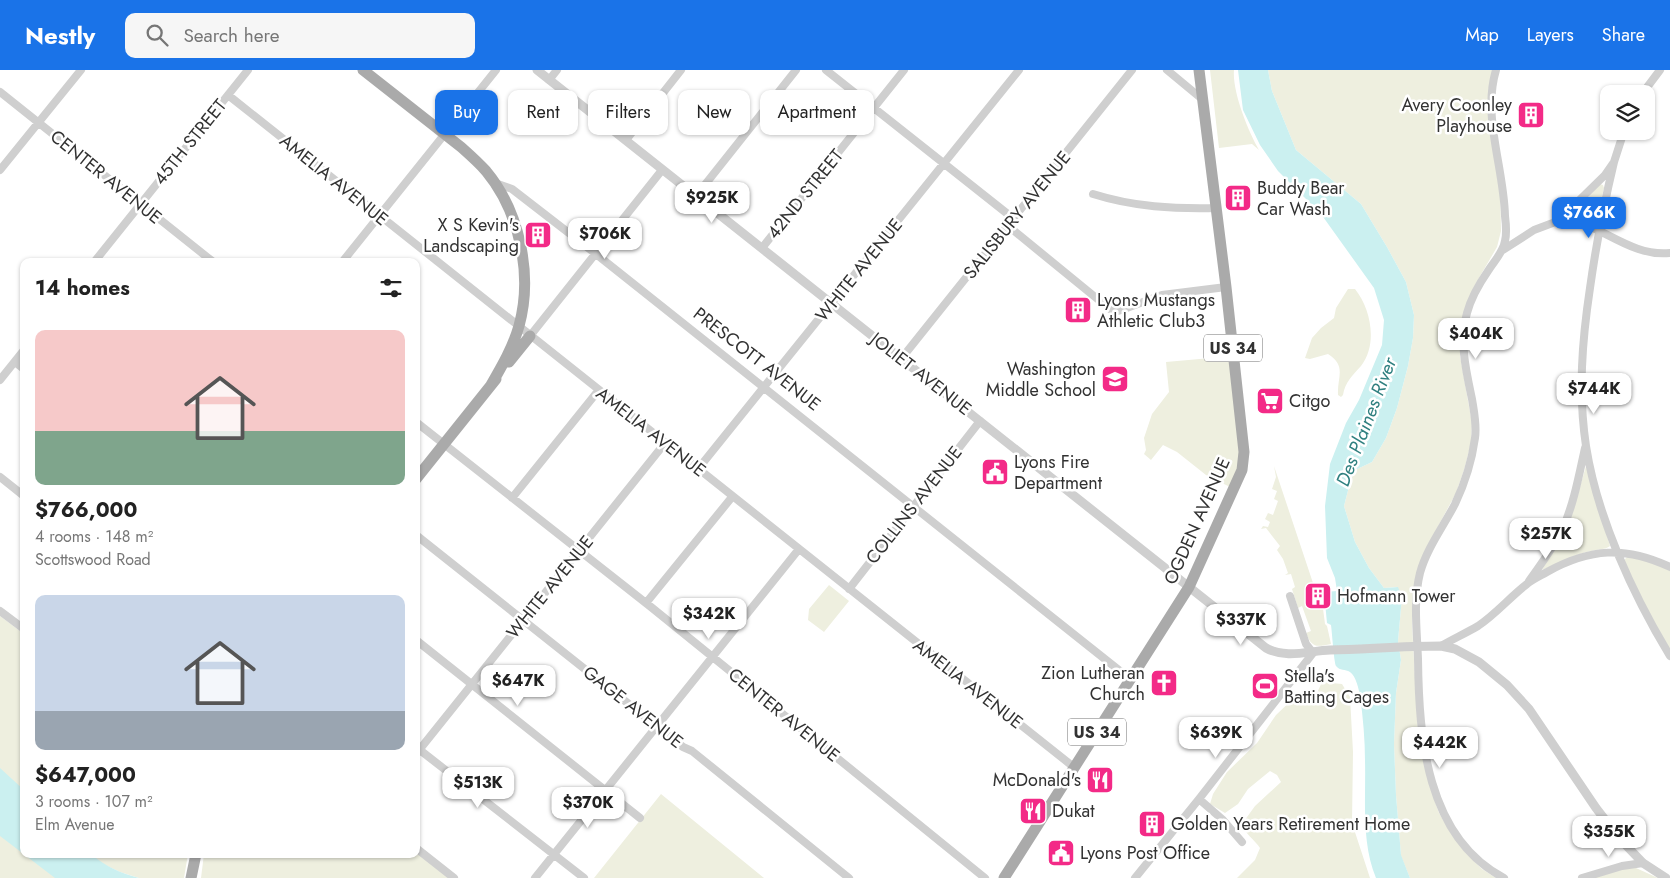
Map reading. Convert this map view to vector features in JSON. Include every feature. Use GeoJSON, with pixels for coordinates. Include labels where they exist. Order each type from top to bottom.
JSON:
{"type":"FeatureCollection","features":[{"type":"Feature","properties":{"kind":"main road","name":"PRESCOTT AVENUE"},"geometry":{"type":"LineString","coordinates":[[363,70],[435,127]]}},
{"type":"Feature","properties":{"kind":"main road","name":"OGDEN AVENUE"},"geometry":{"type":"LineString","coordinates":[[1004,878],[1189,586],[1242,470],[1244,460],[1226,287],[1199,70]]}},
{"type":"Feature","properties":{"kind":"main road","name":"PRESCOTT AVENUE"},"geometry":{"type":"LineString","coordinates":[[445,135],[475,160],[495,183]]}},
{"type":"Feature","properties":{"kind":"main road"},"geometry":{"type":"LineString","coordinates":[[491,385],[507,358],[519,327],[523,304],[524,278],[521,248],[513,220],[495,183]]}},
{"type":"Feature","properties":{"kind":"main road"},"geometry":{"type":"LineString","coordinates":[[420,474],[530,336]]}},
{"type":"Feature","properties":{"kind":"main road"},"geometry":{"type":"LineString","coordinates":[[191,878],[195,858]]}},
{"type":"Feature","properties":{"kind":"street"},"geometry":{"type":"LineString","coordinates":[[0,170],[81,70]]}},
{"type":"Feature","properties":{"kind":"street","name":"45TH STREET"},"geometry":{"type":"LineString","coordinates":[[97,258],[248,70]]}},
{"type":"Feature","properties":{"kind":"street"},"geometry":{"type":"LineString","coordinates":[[480,90],[496,70]]}},
{"type":"Feature","properties":{"kind":"street","name":"JOLIET AVENUE"},"geometry":{"type":"LineString","coordinates":[[537,70],[1189,586],[1249,637],[1267,649],[1279,654],[1441,646],[1454,649],[1479,662],[1507,685],[1529,709],[1596,808],[1620,839],[1643,863],[1666,878]]}},
{"type":"Feature","properties":{"kind":"street"},"geometry":{"type":"LineString","coordinates":[[549,80],[557,70]]}},
{"type":"Feature","properties":{"kind":"street"},"geometry":{"type":"LineString","coordinates":[[626,140],[681,70]]}},
{"type":"Feature","properties":{"kind":"street"},"geometry":{"type":"LineString","coordinates":[[696,196],[796,70]]}},
{"type":"Feature","properties":{"kind":"street"},"geometry":{"type":"LineString","coordinates":[[826,70],[851,90]]}},
{"type":"Feature","properties":{"kind":"street","name":"42ND STREET"},"geometry":{"type":"LineString","coordinates":[[874,108],[904,70]]}},
{"type":"Feature","properties":{"kind":"street","name":"WHITE AVENUE"},"geometry":{"type":"LineString","coordinates":[[698,470],[1019,70]]}},
{"type":"Feature","properties":{"kind":"street","name":"SALISBURY AVENUE"},"geometry":{"type":"LineString","coordinates":[[902,359],[1132,70]]}},
{"type":"Feature","properties":{"kind":"street"},"geometry":{"type":"LineString","coordinates":[[1167,70],[1202,98]]}},
{"type":"Feature","properties":{"kind":"street"},"geometry":{"type":"LineString","coordinates":[[1496,70],[1491,92],[1491,111],[1505,204],[1506,233],[1503,250]]}},
{"type":"Feature","properties":{"kind":"street"},"geometry":{"type":"LineString","coordinates":[[1649,85],[1660,70]]}},
{"type":"Feature","properties":{"kind":"street","name":"CENTER AVENUE"},"geometry":{"type":"LineString","coordinates":[[0,92],[208,258]]}},
{"type":"Feature","properties":{"kind":"street","name":"AMELIA AVENUE"},"geometry":{"type":"LineString","coordinates":[[228,95],[598,391],[1075,768]]}},
{"type":"Feature","properties":{"kind":"street"},"geometry":{"type":"LineString","coordinates":[[874,108],[1009,215],[1013,230],[1108,308],[1114,311],[1124,310],[1162,295],[1226,287]]}},
{"type":"Feature","properties":{"kind":"street"},"geometry":{"type":"LineString","coordinates":[[344,258],[443,135]]}},
{"type":"Feature","properties":{"kind":"street","name":"42ND STREET"},"geometry":{"type":"LineString","coordinates":[[762,248],[852,135]]}},
{"type":"Feature","properties":{"kind":"street"},"geometry":{"type":"LineString","coordinates":[[1621,140],[1598,230],[1583,340],[1582,405],[1586,446],[1604,517],[1641,605],[1670,656]]}},
{"type":"Feature","properties":{"kind":"street"},"geometry":{"type":"LineString","coordinates":[[1504,878],[1484,865],[1456,836],[1442,812],[1428,769],[1413,647],[1420,573],[1431,546],[1455,503],[1470,465],[1476,421],[1463,352],[1464,326],[1466,315],[1478,286],[1503,250],[1534,230],[1560,219],[1590,191],[1614,162]]}},
{"type":"Feature","properties":{"kind":"street"},"geometry":{"type":"LineString","coordinates":[[530,336],[662,170]]}},
{"type":"Feature","properties":{"kind":"street","name":"PRESCOTT AVENUE"},"geometry":{"type":"LineString","coordinates":[[495,183],[512,188],[1130,679]]}},
{"type":"Feature","properties":{"kind":"street"},"geometry":{"type":"LineString","coordinates":[[1093,194],[1114,201],[1142,206],[1175,209],[1217,208]]}},
{"type":"Feature","properties":{"kind":"street"},"geometry":{"type":"LineString","coordinates":[[1560,219],[1572,219],[1635,249],[1658,254],[1670,253]]}},
{"type":"Feature","properties":{"kind":"street"},"geometry":{"type":"LineString","coordinates":[[0,380],[20,355]]}},
{"type":"Feature","properties":{"kind":"street"},"geometry":{"type":"LineString","coordinates":[[15,362],[20,366]]}},
{"type":"Feature","properties":{"kind":"street"},"geometry":{"type":"LineString","coordinates":[[512,498],[598,391]]}},
{"type":"Feature","properties":{"kind":"street","name":"COLLINS AVENUE"},"geometry":{"type":"LineString","coordinates":[[849,589],[980,421]]}},
{"type":"Feature","properties":{"kind":"street","name":"CENTER AVENUE"},"geometry":{"type":"LineString","coordinates":[[420,425],[646,603],[985,878]]}},
{"type":"Feature","properties":{"kind":"street","name":"WHITE AVENUE"},"geometry":{"type":"LineString","coordinates":[[420,748],[665,443]]}},
{"type":"Feature","properties":{"kind":"street"},"geometry":{"type":"LineString","coordinates":[[1528,583],[1548,554],[1563,527],[1575,491],[1586,446]]}},
{"type":"Feature","properties":{"kind":"street"},"geometry":{"type":"LineString","coordinates":[[0,477],[20,493]]}},
{"type":"Feature","properties":{"kind":"street"},"geometry":{"type":"LineString","coordinates":[[646,603],[732,497]]}},
{"type":"Feature","properties":{"kind":"street","name":"GAGE AVENUE"},"geometry":{"type":"LineString","coordinates":[[420,538],[683,747],[692,751],[849,878]]}},
{"type":"Feature","properties":{"kind":"street"},"geometry":{"type":"LineString","coordinates":[[535,878],[798,549]]}},
{"type":"Feature","properties":{"kind":"street"},"geometry":{"type":"LineString","coordinates":[[1441,646],[1478,626],[1528,583],[1565,562],[1579,557],[1601,552],[1618,553],[1648,558],[1670,566]]}},
{"type":"Feature","properties":{"kind":"street"},"geometry":{"type":"LineString","coordinates":[[1146,878],[1137,875],[1313,653],[1306,644],[1290,596]]}},
{"type":"Feature","properties":{"kind":"street"},"geometry":{"type":"LineString","coordinates":[[0,611],[20,626]]}},
{"type":"Feature","properties":{"kind":"street"},"geometry":{"type":"LineString","coordinates":[[420,643],[640,818]]}},
{"type":"Feature","properties":{"kind":"street"},"geometry":{"type":"LineString","coordinates":[[420,752],[584,878]]}},
{"type":"Feature","properties":{"kind":"street"},"geometry":{"type":"LineString","coordinates":[[1199,799],[1223,820],[1242,842]]}},
{"type":"Feature","properties":{"kind":"street"},"geometry":{"type":"LineString","coordinates":[[420,851],[454,878]]}},
{"type":"Feature","properties":{"kind":"street"},"geometry":{"type":"LineString","coordinates":[[1582,878],[1622,866],[1643,863]]}},
{"type":"Feature","properties":{"kind":"green space"},"geometry":{"type":"Polygon","coordinates":[[[1210,70],[1234,70],[1234,79],[1242,111],[1259,150],[1252,144],[1219,148],[1210,70]]]}},
{"type":"Feature","properties":{"kind":"green space"},"geometry":{"type":"Polygon","coordinates":[[[1268,70],[1493,70],[1491,81],[1500,182],[1501,231],[1497,247],[1476,283],[1460,341],[1460,356],[1472,423],[1471,443],[1456,493],[1429,543],[1418,569],[1413,591],[1412,624],[1418,732],[1433,796],[1439,813],[1465,852],[1482,869],[1496,878],[1410,878],[1401,856],[1394,744],[1396,693],[1401,660],[1398,641],[1402,597],[1397,587],[1384,588],[1369,568],[1355,542],[1344,506],[1353,471],[1372,462],[1386,438],[1397,408],[1408,366],[1413,338],[1414,315],[1406,282],[1361,204],[1296,150],[1272,91],[1268,70]]]}},
{"type":"Feature","properties":{"kind":"green space"},"geometry":{"type":"Polygon","coordinates":[[[1600,184],[1604,188],[1595,224],[1572,215],[1600,184]]]}},
{"type":"Feature","properties":{"kind":"green space"},"geometry":{"type":"Polygon","coordinates":[[[1348,289],[1355,289],[1361,297],[1368,316],[1371,337],[1366,357],[1347,382],[1341,397],[1338,395],[1340,372],[1334,358],[1328,354],[1310,359],[1305,358],[1312,338],[1334,318],[1336,308],[1348,289]]]}},
{"type":"Feature","properties":{"kind":"green space"},"geometry":{"type":"Polygon","coordinates":[[[1233,356],[1243,453],[1232,488],[1206,475],[1177,452],[1163,445],[1151,460],[1144,454],[1146,450],[1144,438],[1152,414],[1169,392],[1166,362],[1233,356]]]}},
{"type":"Feature","properties":{"kind":"green space"},"geometry":{"type":"Polygon","coordinates":[[[1274,466],[1315,589],[1315,591],[1312,591],[1313,603],[1322,601],[1325,624],[1331,644],[1318,646],[1310,641],[1306,633],[1311,631],[1302,606],[1298,608],[1292,589],[1295,587],[1291,574],[1285,575],[1288,573],[1283,559],[1277,550],[1280,546],[1266,528],[1261,529],[1263,526],[1268,527],[1270,522],[1265,519],[1268,513],[1273,515],[1278,501],[1274,499],[1277,491],[1272,489],[1276,477],[1274,466]]]}},
{"type":"Feature","properties":{"kind":"green space"},"geometry":{"type":"Polygon","coordinates":[[[1586,466],[1610,546],[1578,554],[1542,570],[1570,521],[1586,466]]]}},
{"type":"Feature","properties":{"kind":"green space"},"geometry":{"type":"Polygon","coordinates":[[[1627,557],[1647,560],[1670,570],[1670,650],[1645,606],[1624,560],[1627,557]]]}},
{"type":"Feature","properties":{"kind":"green space"},"geometry":{"type":"Polygon","coordinates":[[[829,585],[849,601],[824,632],[808,620],[809,609],[829,585]]]}},
{"type":"Feature","properties":{"kind":"green space"},"geometry":{"type":"Polygon","coordinates":[[[0,616],[20,631],[20,858],[187,858],[184,878],[139,878],[101,863],[89,878],[0,878],[0,616]]]}},
{"type":"Feature","properties":{"kind":"green space"},"geometry":{"type":"Polygon","coordinates":[[[1322,682],[1342,684],[1350,697],[1353,752],[1352,823],[1370,878],[1237,878],[1255,860],[1260,848],[1242,824],[1255,806],[1281,782],[1277,775],[1270,771],[1248,789],[1238,804],[1225,813],[1210,804],[1213,794],[1227,772],[1257,743],[1276,715],[1298,694],[1306,699],[1317,693],[1322,682]]]}},
{"type":"Feature","properties":{"kind":"green space"},"geometry":{"type":"Polygon","coordinates":[[[661,794],[764,878],[594,878],[661,794]]]}},
{"type":"Feature","properties":{"kind":"green space"},"geometry":{"type":"Polygon","coordinates":[[[420,855],[450,878],[201,878],[204,858],[420,858],[420,855]]]}},
{"type":"Feature","properties":{"kind":"green space"},"geometry":{"type":"Polygon","coordinates":[[[1627,868],[1636,868],[1658,878],[1592,878],[1627,868]]]}},
{"type":"Feature","properties":{"kind":"water","name":"Des Plaines River"},"geometry":{"type":"Polygon","coordinates":[[[1238,70],[1268,70],[1272,91],[1296,150],[1361,204],[1406,282],[1414,315],[1413,338],[1408,366],[1397,408],[1386,438],[1372,462],[1353,471],[1344,506],[1355,542],[1369,568],[1384,588],[1398,587],[1402,597],[1398,641],[1401,660],[1396,693],[1394,744],[1401,855],[1410,878],[1376,878],[1371,864],[1366,835],[1365,745],[1360,696],[1357,683],[1352,674],[1336,666],[1331,625],[1327,623],[1324,592],[1337,591],[1335,578],[1327,558],[1325,506],[1330,464],[1346,423],[1359,400],[1382,345],[1384,320],[1374,288],[1321,214],[1278,171],[1260,145],[1243,110],[1238,70]]]}},
{"type":"Feature","properties":{"kind":"water"},"geometry":{"type":"Polygon","coordinates":[[[0,768],[20,786],[20,851],[0,836],[0,768]]]}},
{"type":"Feature","properties":{"kind":"water"},"geometry":{"type":"Polygon","coordinates":[[[29,858],[96,858],[114,869],[139,878],[55,878],[29,858]]]}},
{"type":"Feature","properties":{"kind":"place","name":"Avery Coonley Playhouse"},"geometry":{"type":"Point","coordinates":[1531,115]}},
{"type":"Feature","properties":{"kind":"place","name":"Buddy Bear Car Wash"},"geometry":{"type":"Point","coordinates":[1238,198]}},
{"type":"Feature","properties":{"kind":"place","name":"X S Kevin's Landscaping"},"geometry":{"type":"Point","coordinates":[538,235]}},
{"type":"Feature","properties":{"kind":"place","name":"Lyons Mustangs Athletic Club3"},"geometry":{"type":"Point","coordinates":[1078,310]}},
{"type":"Feature","properties":{"kind":"place","name":"Washington Middle School"},"geometry":{"type":"Point","coordinates":[1115,379]}},
{"type":"Feature","properties":{"kind":"place","name":"Citgo"},"geometry":{"type":"Point","coordinates":[1270,401]}},
{"type":"Feature","properties":{"kind":"place","name":"Lyons Fire Department"},"geometry":{"type":"Point","coordinates":[995,472]}},
{"type":"Feature","properties":{"kind":"place","name":"Hofmann Tower"},"geometry":{"type":"Point","coordinates":[1318,596]}},
{"type":"Feature","properties":{"kind":"place","name":"Zion Lutheran Church"},"geometry":{"type":"Point","coordinates":[1164,683]}},
{"type":"Feature","properties":{"kind":"place","name":"Stella's Batting Cages"},"geometry":{"type":"Point","coordinates":[1265,686]}},
{"type":"Feature","properties":{"kind":"place","name":"McDonald's"},"geometry":{"type":"Point","coordinates":[1100,780]}},
{"type":"Feature","properties":{"kind":"place","name":"Dukat"},"geometry":{"type":"Point","coordinates":[1033,811]}},
{"type":"Feature","properties":{"kind":"place","name":"Golden Years Retirement Home"},"geometry":{"type":"Point","coordinates":[1152,824]}},
{"type":"Feature","properties":{"kind":"place","name":"Lyons Post Office"},"geometry":{"type":"Point","coordinates":[1061,853]}}]}
